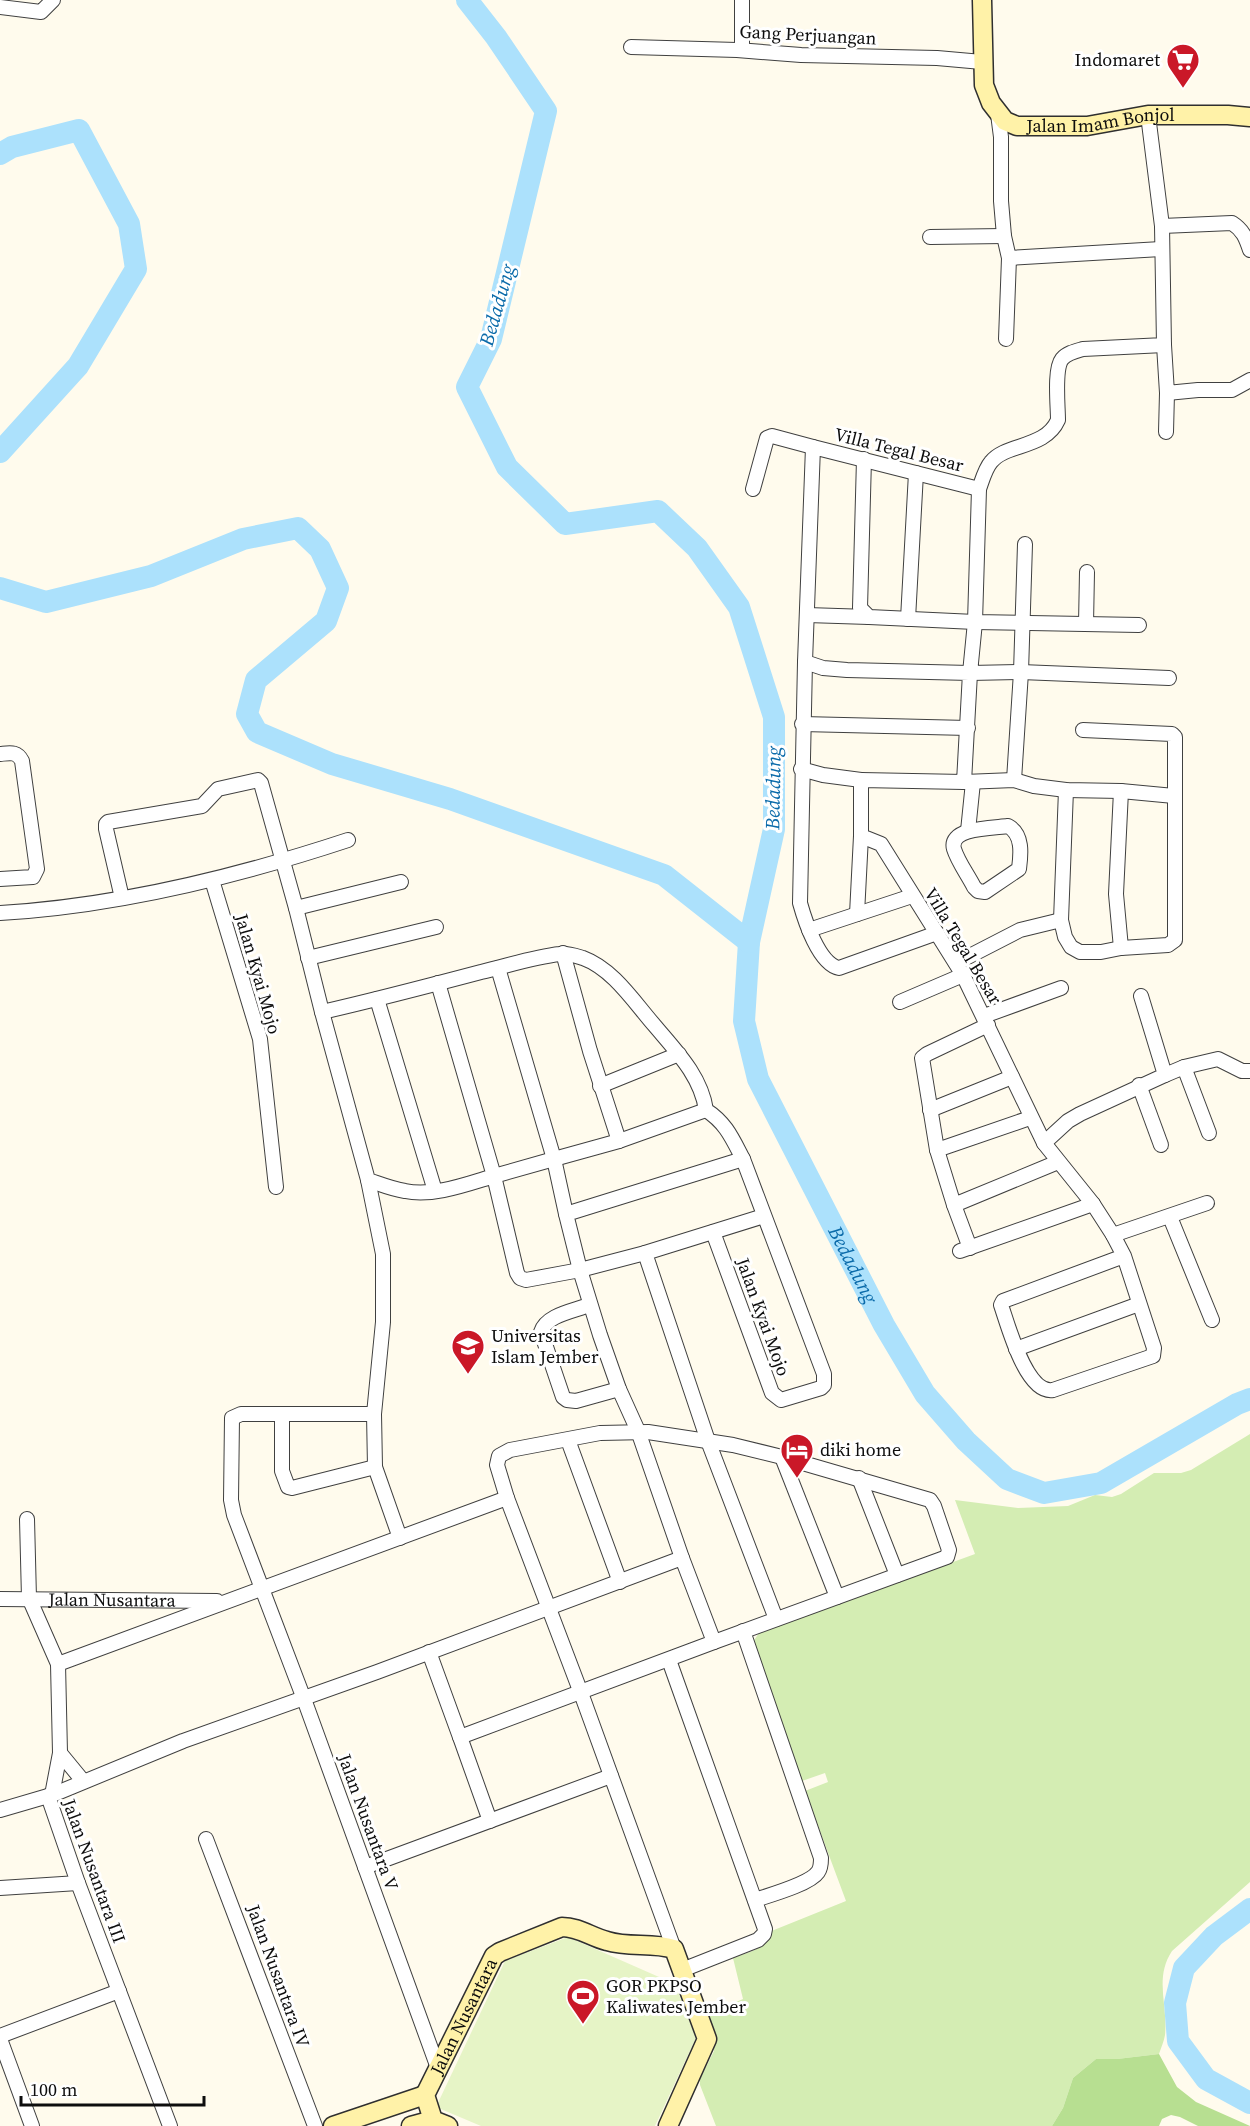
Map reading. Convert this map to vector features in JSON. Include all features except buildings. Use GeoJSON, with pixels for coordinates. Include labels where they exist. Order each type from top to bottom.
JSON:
{"type":"FeatureCollection","features":[{"type":"Feature","properties":{"kind":"street"},"geometry":{"type":"LineString","coordinates":[[0,7],[41,12],[53,0]]}},
{"type":"Feature","properties":{"kind":"street"},"geometry":{"type":"LineString","coordinates":[[742,0],[742,50]]}},
{"type":"Feature","properties":{"kind":"street","name":"Jalan Imam Bonjol"},"geometry":{"type":"LineString","coordinates":[[982,0],[984,89],[998,114],[1005,121],[1017,126],[1088,126],[1148,115],[1250,117]]}},
{"type":"Feature","properties":{"kind":"street","name":"Gang Perjuangan"},"geometry":{"type":"LineString","coordinates":[[631,47],[742,50],[801,55],[937,58],[982,62]]}},
{"type":"Feature","properties":{"kind":"street"},"geometry":{"type":"LineString","coordinates":[[998,114],[1001,137],[999,165],[1004,236],[1009,258],[1006,339]]}},
{"type":"Feature","properties":{"kind":"street"},"geometry":{"type":"LineString","coordinates":[[1148,115],[1162,226],[1166,432]]}},
{"type":"Feature","properties":{"kind":"street"},"geometry":{"type":"LineString","coordinates":[[1162,226],[1232,223],[1246,237],[1250,250]]}},
{"type":"Feature","properties":{"kind":"street"},"geometry":{"type":"LineString","coordinates":[[930,237],[1004,236]]}},
{"type":"Feature","properties":{"kind":"street"},"geometry":{"type":"LineString","coordinates":[[1009,258],[1161,249]]}},
{"type":"Feature","properties":{"kind":"street","name":"Villa Tegal Besar"},"geometry":{"type":"LineString","coordinates":[[937,933],[839,968],[831,965],[809,930],[800,903],[802,724],[813,447],[979,489],[990,463],[998,456],[1044,437],[1056,425],[1058,420],[1058,369],[1062,359],[1070,353],[1083,349],[1164,345]]}},
{"type":"Feature","properties":{"kind":"street"},"geometry":{"type":"LineString","coordinates":[[1167,393],[1232,390],[1250,380]]}},
{"type":"Feature","properties":{"kind":"street"},"geometry":{"type":"LineString","coordinates":[[753,489],[767,438],[772,436],[813,447]]}},
{"type":"Feature","properties":{"kind":"street"},"geometry":{"type":"LineString","coordinates":[[864,459],[860,608],[869,617]]}},
{"type":"Feature","properties":{"kind":"street"},"geometry":{"type":"LineString","coordinates":[[908,619],[916,473]]}},
{"type":"Feature","properties":{"kind":"street"},"geometry":{"type":"LineString","coordinates":[[968,831],[968,728],[975,622],[979,489]]}},
{"type":"Feature","properties":{"kind":"street"},"geometry":{"type":"LineString","coordinates":[[1014,780],[1021,672],[1025,544]]}},
{"type":"Feature","properties":{"kind":"street"},"geometry":{"type":"LineString","coordinates":[[1086,624],[1087,572]]}},
{"type":"Feature","properties":{"kind":"street"},"geometry":{"type":"LineString","coordinates":[[807,615],[975,622],[1138,625]]}},
{"type":"Feature","properties":{"kind":"street"},"geometry":{"type":"LineString","coordinates":[[805,662],[823,668],[847,670],[1021,672],[1169,678]]}},
{"type":"Feature","properties":{"kind":"street"},"geometry":{"type":"LineString","coordinates":[[802,724],[968,728]]}},
{"type":"Feature","properties":{"kind":"street"},"geometry":{"type":"LineString","coordinates":[[1066,790],[1061,920],[1065,937],[1071,947],[1080,952],[1101,952],[1121,948],[1168,945],[1174,940],[1176,741],[1172,734],[1083,730]]}},
{"type":"Feature","properties":{"kind":"street"},"geometry":{"type":"LineString","coordinates":[[0,754],[15,753],[22,761],[37,869],[33,877],[0,879]]}},
{"type":"Feature","properties":{"kind":"street"},"geometry":{"type":"LineString","coordinates":[[801,769],[823,775],[861,780],[969,782],[1014,780],[1034,786],[1066,790],[1122,791],[1174,796]]}},
{"type":"Feature","properties":{"kind":"street"},"geometry":{"type":"LineString","coordinates":[[122,898],[106,829],[108,822],[202,806],[218,789],[255,780],[261,783],[368,1180],[383,1254],[383,1322],[374,1414],[375,1467],[400,1538]]}},
{"type":"Feature","properties":{"kind":"street"},"geometry":{"type":"LineString","coordinates":[[857,914],[861,780]]}},
{"type":"Feature","properties":{"kind":"street"},"geometry":{"type":"LineString","coordinates":[[1121,948],[1116,894],[1122,791]]}},
{"type":"Feature","properties":{"kind":"street"},"geometry":{"type":"LineString","coordinates":[[1008,826],[1015,830],[1019,836],[1018,872],[985,892],[976,890],[954,847],[956,837],[968,831],[1008,826]]}},
{"type":"Feature","properties":{"kind":"street","name":"Villa Tegal Besar"},"geometry":{"type":"LineString","coordinates":[[861,837],[881,844],[963,975],[1044,1143],[1093,1204],[1113,1235],[1124,1257],[1154,1348],[1153,1356],[1047,1390],[1036,1385],[1016,1349]]}},
{"type":"Feature","properties":{"kind":"street"},"geometry":{"type":"LineString","coordinates":[[0,913],[33,911],[122,898],[212,880],[283,861],[348,840]]}},
{"type":"Feature","properties":{"kind":"street","name":"Jalan Kyai Mojo"},"geometry":{"type":"LineString","coordinates":[[212,880],[260,1039],[276,1187]]}},
{"type":"Feature","properties":{"kind":"street"},"geometry":{"type":"LineString","coordinates":[[296,908],[401,882]]}},
{"type":"Feature","properties":{"kind":"street"},"geometry":{"type":"LineString","coordinates":[[809,930],[912,896]]}},
{"type":"Feature","properties":{"kind":"street"},"geometry":{"type":"LineString","coordinates":[[956,963],[1020,930],[1061,920]]}},
{"type":"Feature","properties":{"kind":"street"},"geometry":{"type":"LineString","coordinates":[[308,958],[436,927]]}},
{"type":"Feature","properties":{"kind":"street"},"geometry":{"type":"LineString","coordinates":[[322,1012],[563,953],[583,958],[609,976],[679,1054],[699,1084],[704,1097],[705,1110],[619,1141],[465,1185],[435,1191],[407,1192],[368,1180]]}},
{"type":"Feature","properties":{"kind":"street"},"geometry":{"type":"LineString","coordinates":[[563,953],[600,1086],[619,1141]]}},
{"type":"Feature","properties":{"kind":"street"},"geometry":{"type":"LineString","coordinates":[[498,968],[554,1159],[590,1305],[714,1642]]}},
{"type":"Feature","properties":{"kind":"street"},"geometry":{"type":"LineString","coordinates":[[900,1002],[963,975]]}},
{"type":"Feature","properties":{"kind":"street"},"geometry":{"type":"LineString","coordinates":[[438,983],[494,1176],[517,1273],[522,1279],[580,1270],[645,1253],[764,1216]]}},
{"type":"Feature","properties":{"kind":"street"},"geometry":{"type":"LineString","coordinates":[[1061,988],[986,1020],[922,1058],[938,1150],[965,1250],[1093,1204]]}},
{"type":"Feature","properties":{"kind":"street"},"geometry":{"type":"LineString","coordinates":[[1141,996],[1165,1075]]}},
{"type":"Feature","properties":{"kind":"street"},"geometry":{"type":"LineString","coordinates":[[377,999],[435,1191]]}},
{"type":"Feature","properties":{"kind":"street"},"geometry":{"type":"LineString","coordinates":[[600,1086],[679,1054]]}},
{"type":"Feature","properties":{"kind":"street"},"geometry":{"type":"LineString","coordinates":[[1044,1143],[1068,1121],[1080,1114],[1138,1085],[1184,1067],[1218,1059],[1242,1071],[1250,1071]]}},
{"type":"Feature","properties":{"kind":"street"},"geometry":{"type":"LineString","coordinates":[[1184,1067],[1209,1133]]}},
{"type":"Feature","properties":{"kind":"street"},"geometry":{"type":"LineString","coordinates":[[930,1110],[1012,1077]]}},
{"type":"Feature","properties":{"kind":"street"},"geometry":{"type":"LineString","coordinates":[[1138,1085],[1161,1146]]}},
{"type":"Feature","properties":{"kind":"street","name":"Jalan Kyai Mojo"},"geometry":{"type":"LineString","coordinates":[[705,1110],[720,1120],[743,1159],[825,1380],[821,1388],[784,1399],[776,1398],[772,1393],[713,1232]]}},
{"type":"Feature","properties":{"kind":"street"},"geometry":{"type":"LineString","coordinates":[[938,1150],[1030,1118]]}},
{"type":"Feature","properties":{"kind":"street"},"geometry":{"type":"LineString","coordinates":[[566,1214],[743,1159]]}},
{"type":"Feature","properties":{"kind":"street"},"geometry":{"type":"LineString","coordinates":[[954,1205],[1058,1162]]}},
{"type":"Feature","properties":{"kind":"street"},"geometry":{"type":"LineString","coordinates":[[1113,1235],[1207,1203]]}},
{"type":"Feature","properties":{"kind":"street"},"geometry":{"type":"LineString","coordinates":[[1170,1217],[1212,1320]]}},
{"type":"Feature","properties":{"kind":"street"},"geometry":{"type":"LineString","coordinates":[[645,1253],[708,1441],[776,1619]]}},
{"type":"Feature","properties":{"kind":"street"},"geometry":{"type":"LineString","coordinates":[[1124,1257],[1002,1301],[1001,1305],[1016,1349],[1139,1304]]}},
{"type":"Feature","properties":{"kind":"street"},"geometry":{"type":"LineString","coordinates":[[590,1305],[550,1320],[543,1325],[541,1332],[563,1397],[576,1401],[619,1389]]}},
{"type":"Feature","properties":{"kind":"street","name":"Jalan Nusantara V"},"geometry":{"type":"LineString","coordinates":[[282,1414],[241,1414],[232,1418],[232,1508],[438,2068]]}},
{"type":"Feature","properties":{"kind":"street"},"geometry":{"type":"LineString","coordinates":[[374,1414],[282,1414],[282,1471],[288,1487],[292,1488],[375,1467]]}},
{"type":"Feature","properties":{"kind":"street"},"geometry":{"type":"LineString","coordinates":[[460,1737],[581,1693],[743,1631],[944,1559],[949,1554],[934,1506],[925,1497],[782,1456],[708,1441],[638,1431],[600,1433],[510,1450],[499,1456],[498,1466],[507,1497],[550,1607],[581,1693],[611,1776],[707,2039],[668,2126]]}},
{"type":"Feature","properties":{"kind":"street"},"geometry":{"type":"LineString","coordinates":[[568,1440],[620,1582]]}},
{"type":"Feature","properties":{"kind":"street"},"geometry":{"type":"LineString","coordinates":[[782,1456],[837,1597]]}},
{"type":"Feature","properties":{"kind":"street"},"geometry":{"type":"LineString","coordinates":[[859,1478],[897,1575]]}},
{"type":"Feature","properties":{"kind":"street"},"geometry":{"type":"LineString","coordinates":[[58,1664],[263,1590],[507,1497]]}},
{"type":"Feature","properties":{"kind":"street","name":"Jalan Nusantara III"},"geometry":{"type":"LineString","coordinates":[[27,1519],[30,1598],[58,1664],[60,1753],[50,1796],[78,1883],[170,2126]]}},
{"type":"Feature","properties":{"kind":"street"},"geometry":{"type":"LineString","coordinates":[[0,1810],[50,1796],[183,1741],[304,1699],[682,1558]]}},
{"type":"Feature","properties":{"kind":"street","name":"Jalan Nusantara"},"geometry":{"type":"LineString","coordinates":[[0,1599],[225,1602]]}},
{"type":"Feature","properties":{"kind":"street"},"geometry":{"type":"LineString","coordinates":[[743,1631],[821,1858],[821,1867],[817,1875],[756,1900]]}},
{"type":"Feature","properties":{"kind":"street"},"geometry":{"type":"LineString","coordinates":[[429,1652],[490,1821]]}},
{"type":"Feature","properties":{"kind":"street"},"geometry":{"type":"LineString","coordinates":[[669,1660],[765,1929],[762,1937],[682,1970]]}},
{"type":"Feature","properties":{"kind":"street"},"geometry":{"type":"LineString","coordinates":[[60,1753],[83,1781]]}},
{"type":"Feature","properties":{"kind":"street"},"geometry":{"type":"LineString","coordinates":[[365,1867],[611,1776]]}},
{"type":"Feature","properties":{"kind":"street","name":"Jalan Nusantara IV"},"geometry":{"type":"LineString","coordinates":[[206,1839],[315,2126]]}},
{"type":"Feature","properties":{"kind":"street"},"geometry":{"type":"LineString","coordinates":[[0,1888],[78,1883]]}},
{"type":"Feature","properties":{"kind":"street","name":"Jalan Nusantara"},"geometry":{"type":"LineString","coordinates":[[333,2126],[425,2095],[494,1956],[500,1952],[562,1927],[570,1927],[616,1944],[658,1944],[674,1949]]}},
{"type":"Feature","properties":{"kind":"street"},"geometry":{"type":"LineString","coordinates":[[32,2126],[0,2037],[119,1990]]}},
{"type":"Feature","properties":{"kind":"street","name":"Jalan Nusantara"},"geometry":{"type":"LineString","coordinates":[[411,2126],[441,2123],[425,2095]]}},
{"type":"Feature","properties":{"kind":"green space"},"geometry":{"type":"Polygon","coordinates":[[[1250,1434],[1250,1882],[1172,1951],[1164,1971],[1165,2035],[1159,2054],[1096,2059],[1073,2078],[1063,2108],[1052,2126],[716,2126],[700,2085],[700,2079],[714,2051],[708,2014],[743,1999],[733,1958],[761,1947],[769,1932],[846,1901],[805,1791],[828,1782],[825,1773],[802,1781],[752,1643],[759,1633],[975,1554],[955,1500],[1018,1508],[1068,1506],[1095,1495],[1112,1497],[1121,1494],[1154,1473],[1181,1473],[1191,1470],[1250,1434]]]}},
{"type":"Feature","properties":{"kind":"green space","name":"GOR PKPSO Kaliwates Jember"},"geometry":{"type":"Polygon","coordinates":[[[568,1937],[675,1984],[696,2038],[655,2126],[481,2126],[436,2107],[505,1961],[568,1937]]]}},
{"type":"Feature","properties":{"kind":"green space"},"geometry":{"type":"Polygon","coordinates":[[[1159,2054],[1177,2087],[1196,2102],[1250,2126],[1198,2126],[1171,2115],[1162,2119],[1159,2126],[1052,2126],[1063,2108],[1073,2078],[1096,2059],[1159,2054]]]}},
{"type":"Feature","properties":{"kind":"waterway","name":"Bedadung"},"geometry":{"type":"LineString","coordinates":[[467,0],[496,37],[546,111],[491,339],[467,387],[507,467],[565,524],[658,511],[697,548],[739,607],[774,717],[774,829],[749,942],[744,1021],[758,1079],[884,1325],[925,1394],[966,1441],[1007,1479],[1044,1493],[1101,1483],[1237,1404],[1250,1399]]}},
{"type":"Feature","properties":{"kind":"waterway"},"geometry":{"type":"LineString","coordinates":[[0,154],[12,147],[79,130],[129,224],[136,269],[78,366],[0,452]]}},
{"type":"Feature","properties":{"kind":"waterway"},"geometry":{"type":"LineString","coordinates":[[0,588],[46,602],[151,576],[243,539],[298,528],[320,549],[338,588],[326,621],[256,680],[247,714],[257,732],[332,764],[450,799],[664,875],[749,942]]}},
{"type":"Feature","properties":{"kind":"waterway","name":"Bedadung"},"geometry":{"type":"LineString","coordinates":[[1250,1909],[1214,1936],[1184,1968],[1175,2003],[1178,2041],[1206,2079],[1250,2103]]}},
{"type":"Feature","properties":{"kind":"place","name":"Indomaret"},"geometry":{"type":"Point","coordinates":[1183,89]}},
{"type":"Feature","properties":{"kind":"place","name":"Universitas Islam Jember"},"geometry":{"type":"Point","coordinates":[468,1375]}},
{"type":"Feature","properties":{"kind":"place","name":"diki home"},"geometry":{"type":"Point","coordinates":[797,1479]}},
{"type":"Feature","properties":{"kind":"place","name":"GOR PKPSO Kaliwates Jember"},"geometry":{"type":"Point","coordinates":[583,2025]}}]}
